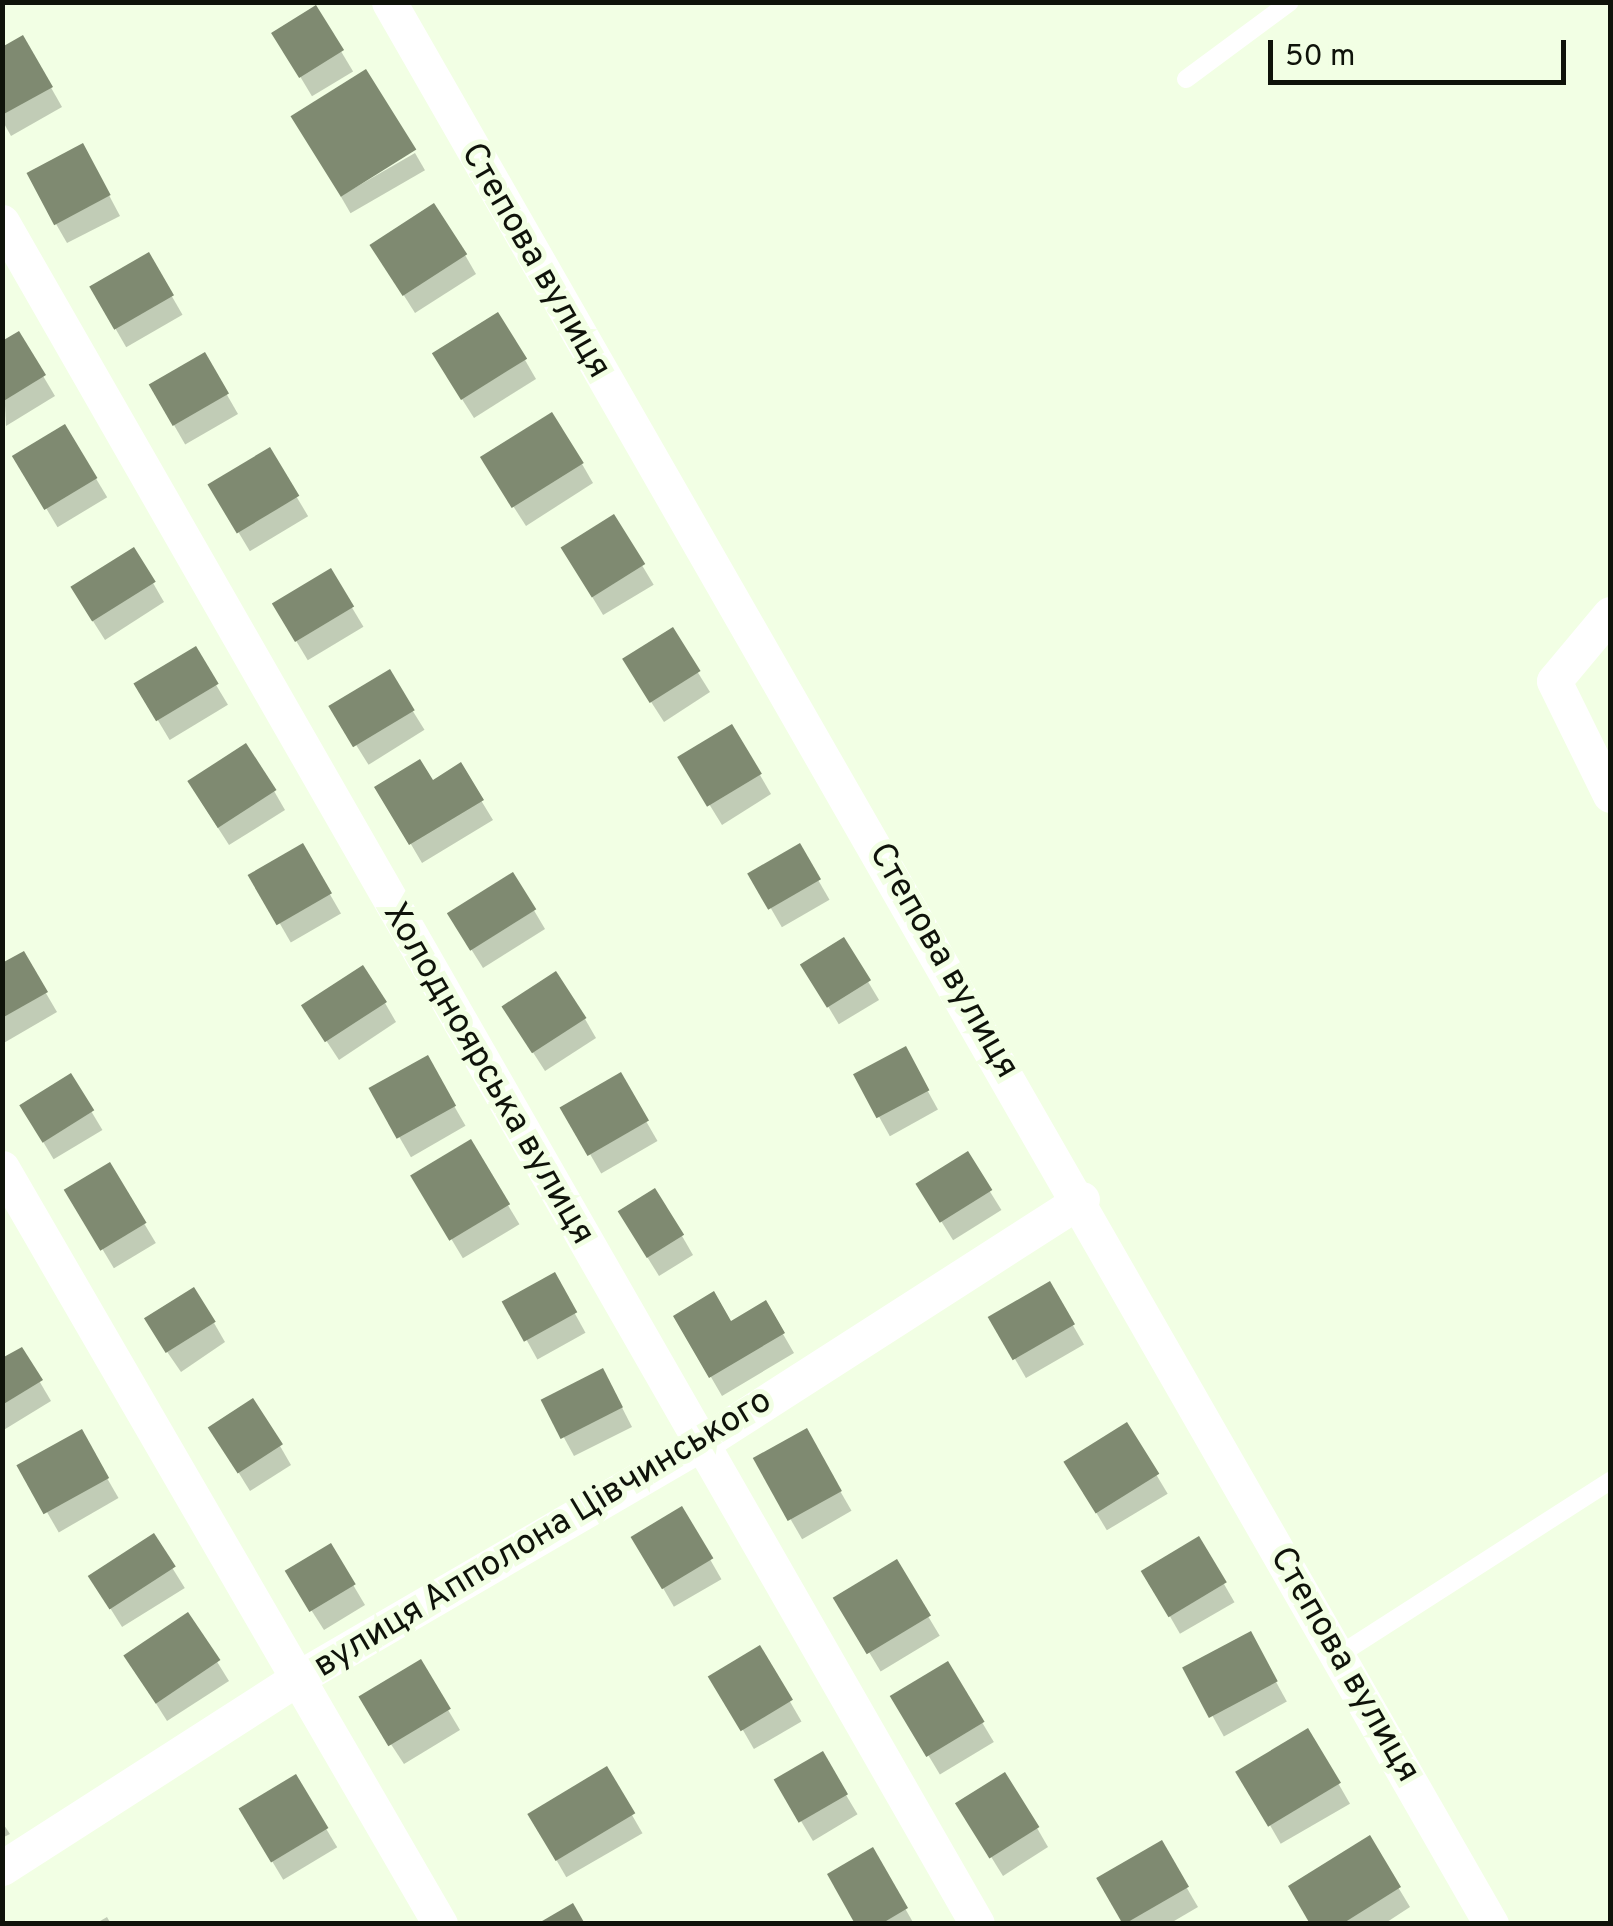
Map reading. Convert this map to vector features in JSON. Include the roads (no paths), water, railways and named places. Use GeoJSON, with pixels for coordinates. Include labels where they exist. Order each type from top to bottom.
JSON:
{"type":"FeatureCollection","features":[{"type":"Feature","properties":{"kind":"street","name":"Степова вулиця"},"geometry":{"type":"LineString","coordinates":[[399,7],[1082,1199],[1491,1924]]}},
{"type":"Feature","properties":{"kind":"street","name":"Холодноярська вулиця"},"geometry":{"type":"LineString","coordinates":[[2,222],[699,1446],[977,1924]]}},
{"type":"Feature","properties":{"kind":"street"},"geometry":{"type":"LineString","coordinates":[[1610,614],[1554,681],[1610,795]]}},
{"type":"Feature","properties":{"kind":"street"},"geometry":{"type":"LineString","coordinates":[[2,1168],[440,1924]]}},
{"type":"Feature","properties":{"kind":"street","name":"вулиця Апполона Цівчинського"},"geometry":{"type":"LineString","coordinates":[[2,1868],[298,1678],[699,1446],[1082,1199]]}},
{"type":"Feature","properties":{"kind":"lane"},"geometry":{"type":"LineString","coordinates":[[1186,79],[1290,2]]}},
{"type":"Feature","properties":{"kind":"lane"},"geometry":{"type":"LineString","coordinates":[[1339,1655],[1610,1482]]}}]}
